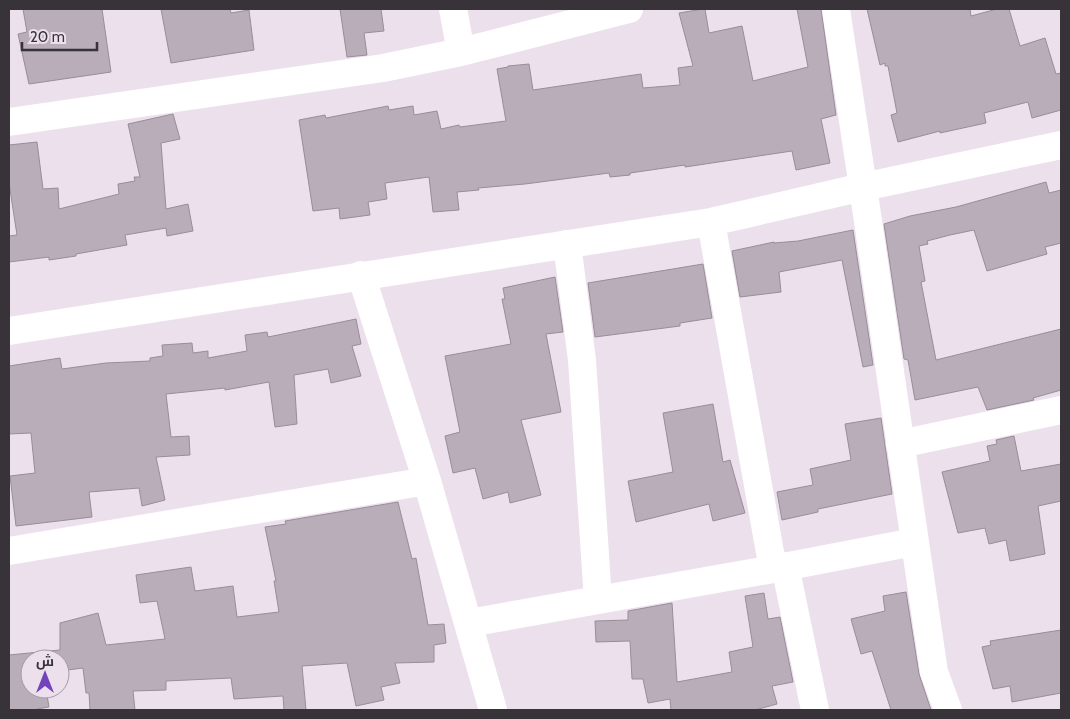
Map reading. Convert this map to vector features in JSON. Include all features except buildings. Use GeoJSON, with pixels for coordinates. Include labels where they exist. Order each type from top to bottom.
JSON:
{"type":"FeatureCollection","features":[{"type":"Feature","properties":{"kind":"street"},"geometry":{"type":"LineString","coordinates":[[453,9],[461,52]]}},
{"type":"Feature","properties":{"kind":"street"},"geometry":{"type":"LineString","coordinates":[[9,122],[383,68],[461,52],[629,9]]}},
{"type":"Feature","properties":{"kind":"street"},"geometry":{"type":"LineString","coordinates":[[836,9],[934,672],[948,710]]}},
{"type":"Feature","properties":{"kind":"street"},"geometry":{"type":"LineString","coordinates":[[9,331],[711,222],[863,187],[1061,145]]}},
{"type":"Feature","properties":{"kind":"street"},"geometry":{"type":"LineString","coordinates":[[711,222],[779,568],[815,710]]}},
{"type":"Feature","properties":{"kind":"street"},"geometry":{"type":"LineString","coordinates":[[568,244],[582,360],[598,600]]}},
{"type":"Feature","properties":{"kind":"street"},"geometry":{"type":"LineString","coordinates":[[361,275],[428,481],[493,710]]}},
{"type":"Feature","properties":{"kind":"street"},"geometry":{"type":"LineString","coordinates":[[900,444],[1061,410]]}},
{"type":"Feature","properties":{"kind":"street"},"geometry":{"type":"LineString","coordinates":[[9,551],[428,481]]}},
{"type":"Feature","properties":{"kind":"street"},"geometry":{"type":"LineString","coordinates":[[468,623],[914,542]]}}]}
